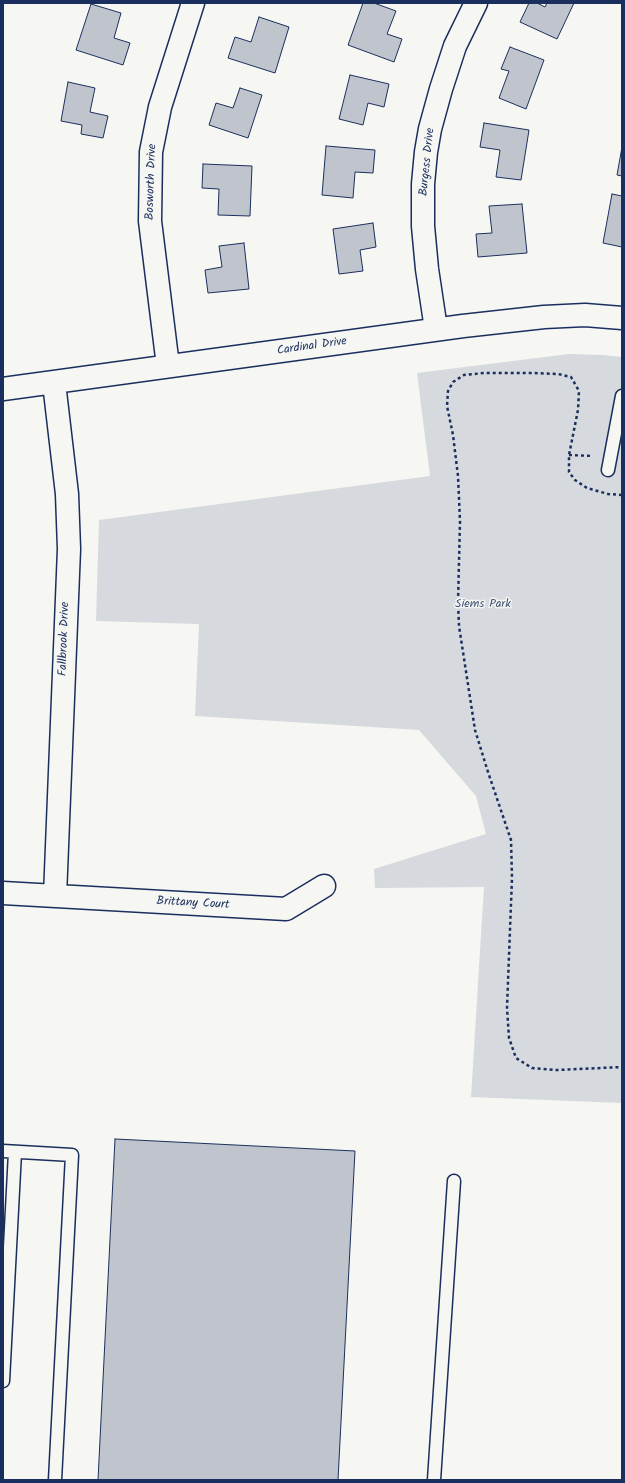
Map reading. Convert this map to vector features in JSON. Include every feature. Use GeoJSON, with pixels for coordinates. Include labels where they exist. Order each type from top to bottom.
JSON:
{"type":"FeatureCollection","features":[{"type":"Feature","properties":{"kind":"street","name":"Bosworth Drive"},"geometry":{"type":"LineString","coordinates":[[168,366],[150,221],[151,152],[160,107],[193,3]]}},
{"type":"Feature","properties":{"kind":"street","name":"Burgess Drive"},"geometry":{"type":"LineString","coordinates":[[436,329],[427,269],[423,226],[423,184],[426,152],[432,122],[455,46],[476,3]]}},
{"type":"Feature","properties":{"kind":"street","name":"Cardinal Drive"},"geometry":{"type":"LineString","coordinates":[[3,389],[436,329],[544,316],[585,315],[622,318]]}},
{"type":"Feature","properties":{"kind":"street","name":"Fallbrook Drive"},"geometry":{"type":"LineString","coordinates":[[54,383],[67,494],[68,548],[55,896]]}},
{"type":"Feature","properties":{"kind":"street","name":"Brittany Court"},"geometry":{"type":"LineString","coordinates":[[3,893],[286,909],[324,886]]}},
{"type":"Feature","properties":{"kind":"lane"},"geometry":{"type":"LineString","coordinates":[[608,470],[622,396]]}},
{"type":"Feature","properties":{"kind":"lane"},"geometry":{"type":"LineString","coordinates":[[3,1381],[9,1151],[72,1154],[55,1480]]}},
{"type":"Feature","properties":{"kind":"lane"},"geometry":{"type":"LineString","coordinates":[[434,1480],[454,1181]]}},
{"type":"Feature","properties":{"kind":"path"},"geometry":{"type":"LineString","coordinates":[[622,495],[608,494],[588,488],[575,480],[569,472],[570,455],[578,410],[579,391],[571,377],[558,374],[484,373],[464,375],[453,382],[448,391],[447,406],[453,435],[458,476],[460,521],[458,602],[459,626],[476,730],[488,772],[511,840],[512,878],[507,1008],[509,1038],[516,1058],[532,1068],[557,1070],[622,1067]]}},
{"type":"Feature","properties":{"kind":"path"},"geometry":{"type":"LineString","coordinates":[[570,455],[610,456]]}},
{"type":"Feature","properties":{"kind":"green space","name":"Siems Park"},"geometry":{"type":"Polygon","coordinates":[[[569,354],[622,357],[622,1103],[471,1097],[484,887],[375,888],[374,869],[486,834],[476,796],[419,730],[195,716],[199,624],[96,621],[99,520],[430,476],[417,373],[569,354]]]}},
{"type":"Feature","properties":{"kind":"building"},"geometry":{"type":"Polygon","coordinates":[[[363,3],[374,3],[396,11],[387,34],[402,39],[394,62],[348,45],[363,3]]]}},
{"type":"Feature","properties":{"kind":"building"},"geometry":{"type":"Polygon","coordinates":[[[529,3],[537,3],[545,7],[547,3],[574,3],[557,39],[520,22],[529,3]]]}},
{"type":"Feature","properties":{"kind":"building"},"geometry":{"type":"Polygon","coordinates":[[[91,4],[121,13],[114,38],[130,43],[123,65],[76,50],[91,4]]]}},
{"type":"Feature","properties":{"kind":"building"},"geometry":{"type":"Polygon","coordinates":[[[259,17],[289,27],[275,73],[228,58],[235,37],[251,42],[259,17]]]}},
{"type":"Feature","properties":{"kind":"building"},"geometry":{"type":"Polygon","coordinates":[[[510,47],[544,60],[526,109],[499,98],[509,71],[501,69],[510,47]]]}},
{"type":"Feature","properties":{"kind":"building"},"geometry":{"type":"Polygon","coordinates":[[[350,75],[389,84],[384,107],[368,103],[363,125],[339,119],[350,75]]]}},
{"type":"Feature","properties":{"kind":"building"},"geometry":{"type":"Polygon","coordinates":[[[68,82],[95,88],[90,112],[108,116],[103,138],[81,134],[82,125],[61,121],[68,82]]]}},
{"type":"Feature","properties":{"kind":"building"},"geometry":{"type":"Polygon","coordinates":[[[240,88],[262,95],[248,138],[209,125],[216,103],[233,108],[240,88]]]}},
{"type":"Feature","properties":{"kind":"building"},"geometry":{"type":"Polygon","coordinates":[[[484,123],[529,130],[521,180],[496,177],[500,150],[480,147],[484,123]]]}},
{"type":"Feature","properties":{"kind":"building"},"geometry":{"type":"Polygon","coordinates":[[[326,146],[375,150],[373,173],[355,172],[353,198],[322,195],[326,146]]]}},
{"type":"Feature","properties":{"kind":"building"},"geometry":{"type":"Polygon","coordinates":[[[622,147],[622,176],[617,175],[622,147]]]}},
{"type":"Feature","properties":{"kind":"building"},"geometry":{"type":"Polygon","coordinates":[[[203,164],[252,166],[250,216],[218,215],[219,189],[202,188],[203,164]]]}},
{"type":"Feature","properties":{"kind":"building"},"geometry":{"type":"Polygon","coordinates":[[[612,194],[622,196],[622,247],[603,243],[612,194]]]}},
{"type":"Feature","properties":{"kind":"building"},"geometry":{"type":"Polygon","coordinates":[[[522,204],[527,253],[478,257],[476,234],[492,233],[489,206],[522,204]]]}},
{"type":"Feature","properties":{"kind":"building"},"geometry":{"type":"Polygon","coordinates":[[[373,223],[376,247],[360,250],[363,271],[339,274],[333,229],[373,223]]]}},
{"type":"Feature","properties":{"kind":"building"},"geometry":{"type":"Polygon","coordinates":[[[244,243],[249,289],[208,293],[205,270],[222,267],[219,246],[244,243]]]}},
{"type":"Feature","properties":{"kind":"building"},"geometry":{"type":"Polygon","coordinates":[[[115,1139],[355,1151],[338,1480],[98,1480],[115,1139]]]}}]}
